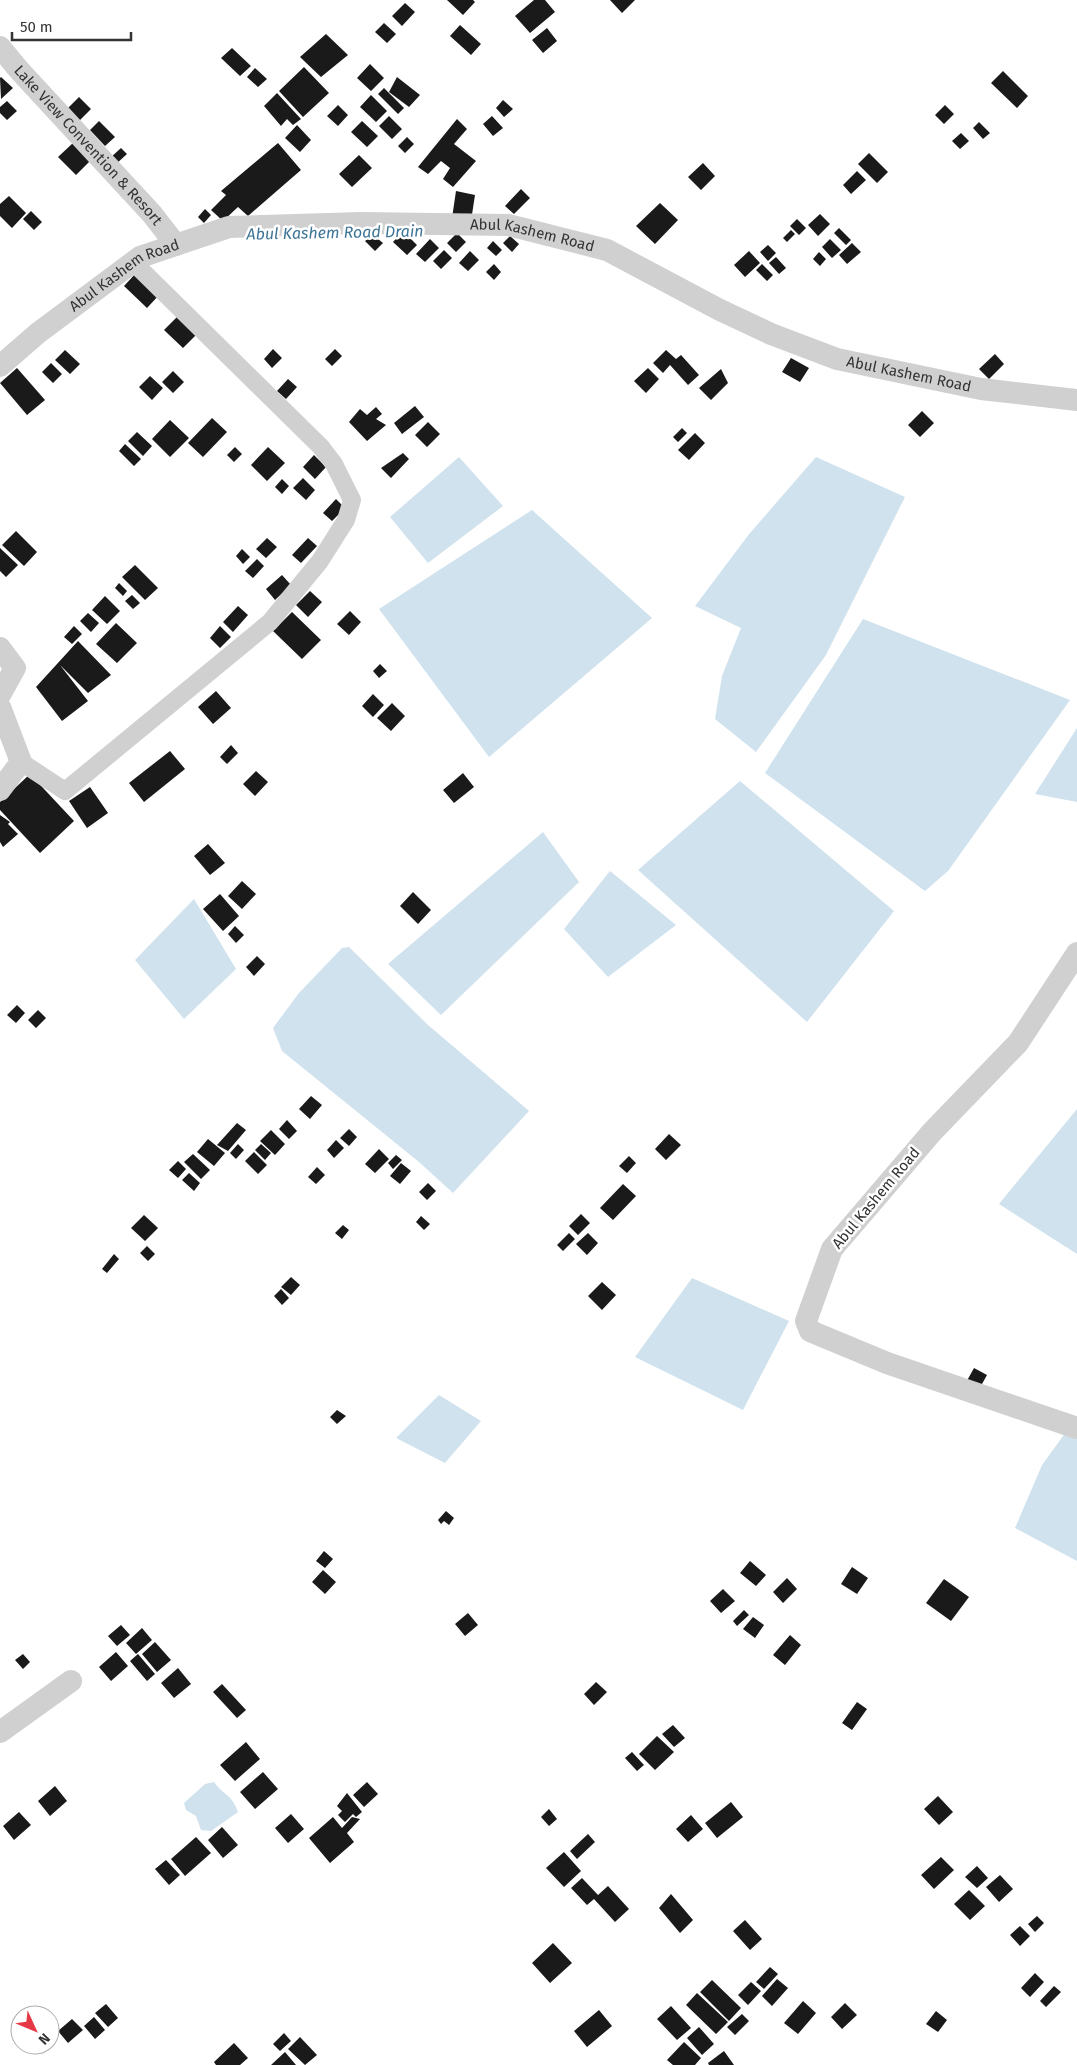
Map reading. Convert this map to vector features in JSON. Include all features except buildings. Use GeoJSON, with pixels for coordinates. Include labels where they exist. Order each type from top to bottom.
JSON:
{"type":"FeatureCollection","features":[{"type":"Feature","properties":{"kind":"street","name":"Lake View Convention & Resort"},"geometry":{"type":"LineString","coordinates":[[0,47],[152,214],[176,245]]}},
{"type":"Feature","properties":{"kind":"street","name":"Abul Kashem Road"},"geometry":{"type":"LineString","coordinates":[[0,366],[38,333],[140,257],[229,226],[361,223],[508,226],[607,250],[720,310],[771,334],[837,359],[981,389],[1077,400]]}},
{"type":"Feature","properties":{"kind":"street"},"geometry":{"type":"LineString","coordinates":[[0,707],[21,762],[65,791],[270,622],[320,561],[346,520],[352,500],[334,464],[321,447],[134,263]]}},
{"type":"Feature","properties":{"kind":"street"},"geometry":{"type":"LineString","coordinates":[[0,648],[15,668],[0,695]]}},
{"type":"Feature","properties":{"kind":"street"},"geometry":{"type":"LineString","coordinates":[[0,790],[21,762]]}},
{"type":"Feature","properties":{"kind":"street","name":"Abul Kashem Road"},"geometry":{"type":"LineString","coordinates":[[1077,953],[1018,1043],[932,1132],[832,1249],[806,1321],[810,1331],[887,1363],[1077,1428]]}},
{"type":"Feature","properties":{"kind":"street"},"geometry":{"type":"LineString","coordinates":[[0,1732],[71,1681]]}},
{"type":"Feature","properties":{"kind":"water"},"geometry":{"type":"Polygon","coordinates":[[[459,457],[503,506],[428,563],[390,517],[459,457]]]}},
{"type":"Feature","properties":{"kind":"water"},"geometry":{"type":"Polygon","coordinates":[[[816,457],[905,497],[826,655],[756,752],[715,719],[722,676],[741,628],[695,606],[750,533],[816,457]]]}},
{"type":"Feature","properties":{"kind":"water"},"geometry":{"type":"Polygon","coordinates":[[[532,510],[652,618],[489,757],[379,609],[532,510]]]}},
{"type":"Feature","properties":{"kind":"water"},"geometry":{"type":"Polygon","coordinates":[[[863,619],[1070,700],[948,871],[925,891],[765,773],[863,619]]]}},
{"type":"Feature","properties":{"kind":"water"},"geometry":{"type":"Polygon","coordinates":[[[1077,728],[1077,802],[1035,794],[1077,728]]]}},
{"type":"Feature","properties":{"kind":"water"},"geometry":{"type":"Polygon","coordinates":[[[740,781],[894,911],[807,1022],[638,870],[740,781]]]}},
{"type":"Feature","properties":{"kind":"water"},"geometry":{"type":"Polygon","coordinates":[[[543,832],[579,882],[441,1015],[388,964],[543,832]]]}},
{"type":"Feature","properties":{"kind":"water"},"geometry":{"type":"Polygon","coordinates":[[[610,871],[676,925],[608,977],[564,929],[610,871]]]}},
{"type":"Feature","properties":{"kind":"water"},"geometry":{"type":"Polygon","coordinates":[[[194,899],[236,969],[184,1019],[135,960],[194,899]]]}},
{"type":"Feature","properties":{"kind":"water"},"geometry":{"type":"Polygon","coordinates":[[[349,947],[428,1025],[529,1111],[453,1193],[419,1162],[282,1051],[273,1028],[299,993],[342,948],[349,947]]]}},
{"type":"Feature","properties":{"kind":"water"},"geometry":{"type":"Polygon","coordinates":[[[1077,1109],[1077,1254],[999,1204],[1077,1109]]]}},
{"type":"Feature","properties":{"kind":"water"},"geometry":{"type":"Polygon","coordinates":[[[692,1278],[789,1321],[743,1410],[635,1357],[692,1278]]]}},
{"type":"Feature","properties":{"kind":"water"},"geometry":{"type":"Polygon","coordinates":[[[439,1395],[481,1421],[445,1463],[396,1438],[439,1395]]]}},
{"type":"Feature","properties":{"kind":"water"},"geometry":{"type":"Polygon","coordinates":[[[1066,1432],[1077,1436],[1077,1561],[1015,1528],[1042,1465],[1066,1432]]]}},
{"type":"Feature","properties":{"kind":"water"},"geometry":{"type":"Polygon","coordinates":[[[214,1782],[230,1798],[238,1812],[211,1831],[201,1830],[196,1816],[186,1810],[184,1803],[205,1784],[214,1782]]]}},
{"type":"Feature","properties":{"kind":"water label","name":"Abul Kashem Road Drain"},"geometry":{"type":"Point","coordinates":[335,232]}}]}
